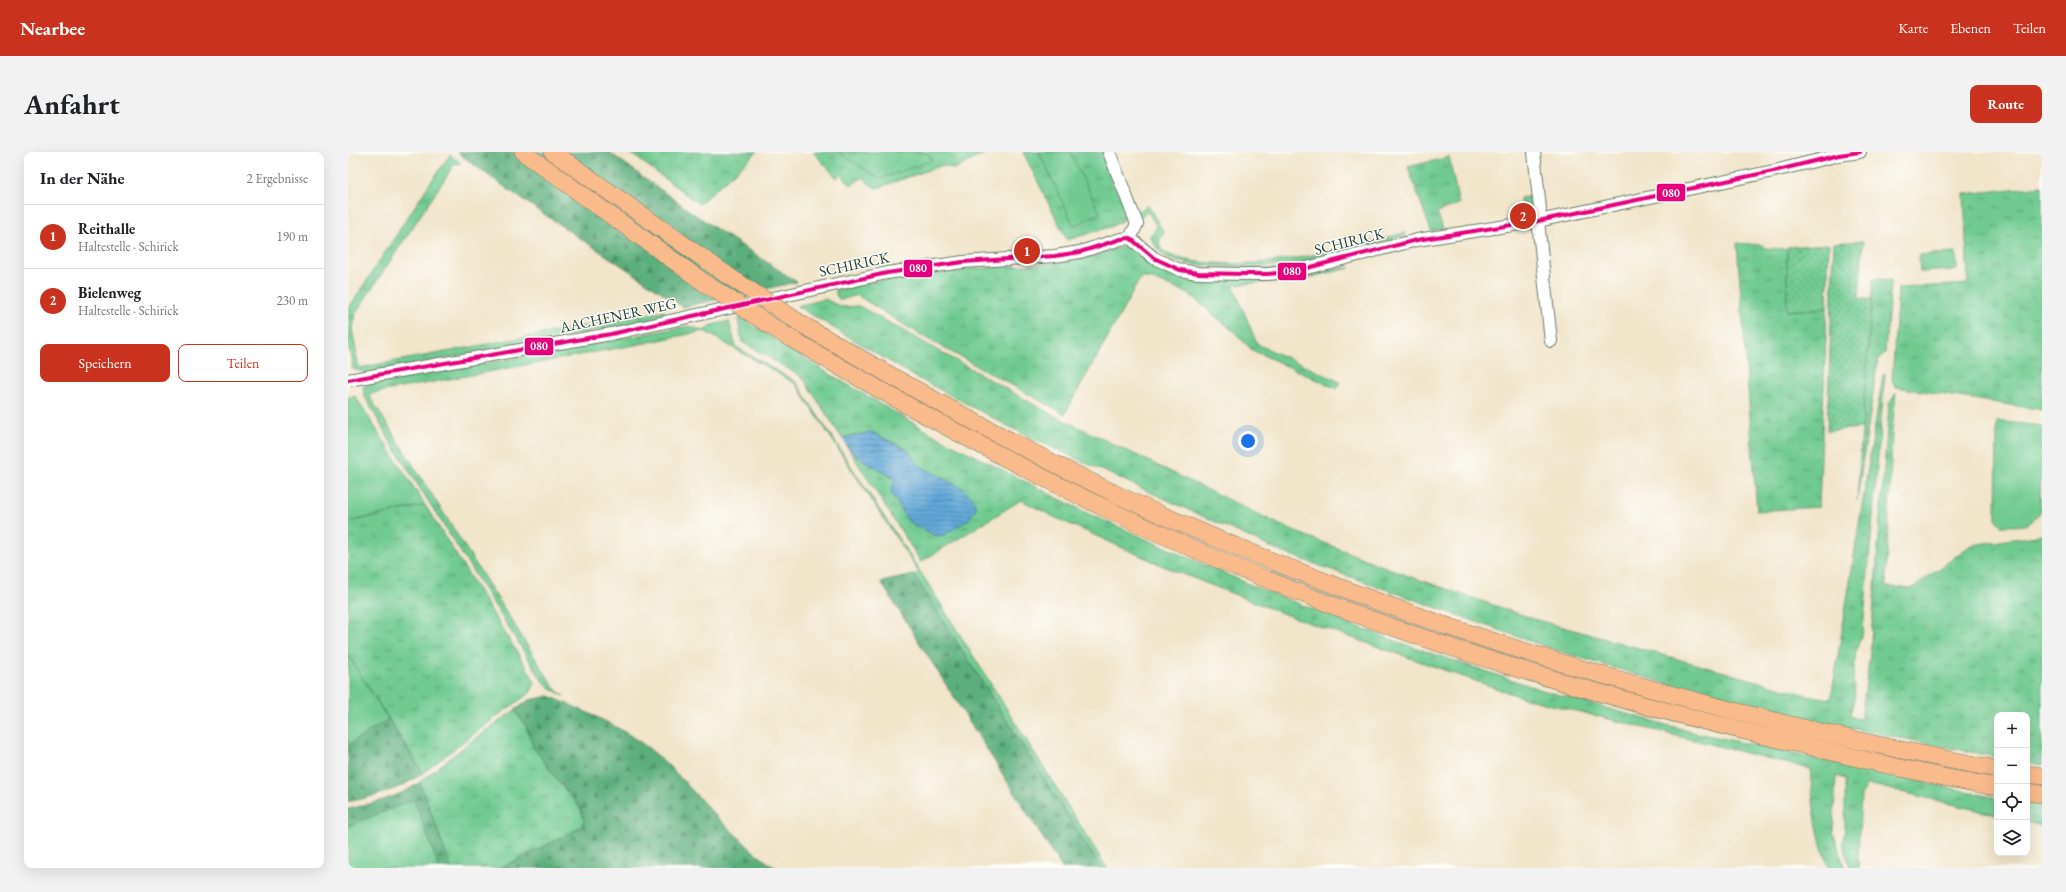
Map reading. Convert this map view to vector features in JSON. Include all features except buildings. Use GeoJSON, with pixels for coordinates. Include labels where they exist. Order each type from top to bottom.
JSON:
{"type":"FeatureCollection","features":[{"type":"Feature","properties":{"kind":"highway"},"geometry":{"type":"LineString","coordinates":[[523,152],[706,284],[785,335],[920,414],[1017,465],[1136,523],[1292,589],[1464,652],[1589,691],[1699,721],[1892,766],[1994,786]]}},
{"type":"Feature","properties":{"kind":"highway"},"geometry":{"type":"LineString","coordinates":[[553,152],[727,275],[803,325],[932,400],[1033,453],[1129,500],[1300,573],[1469,635],[1592,673],[1703,704],[1896,749],[1994,768]]}},
{"type":"Feature","properties":{"kind":"highway"},"geometry":{"type":"LineString","coordinates":[[2030,774],[2042,776]]}},
{"type":"Feature","properties":{"kind":"highway"},"geometry":{"type":"LineString","coordinates":[[2030,792],[2042,794]]}},
{"type":"Feature","properties":{"kind":"street"},"geometry":{"type":"LineString","coordinates":[[1109,152],[1137,224],[1130,238]]}},
{"type":"Feature","properties":{"kind":"street"},"geometry":{"type":"LineString","coordinates":[[1534,152],[1540,209],[1538,221],[1552,341]]}},
{"type":"Feature","properties":{"kind":"street","name":"SCHIRICK"},"geometry":{"type":"LineString","coordinates":[[728,309],[887,273],[963,262],[1055,256],[1080,252],[1121,239],[1130,238],[1154,258],[1180,270],[1198,273],[1268,274],[1295,271],[1418,240],[1538,221],[1778,170],[1839,155],[1860,152]]}},
{"type":"Feature","properties":{"kind":"street","name":"AACHENER WEG"},"geometry":{"type":"LineString","coordinates":[[348,380],[506,354],[728,309]]}},
{"type":"Feature","properties":{"kind":"green space"},"geometry":{"type":"Polygon","coordinates":[[[457,152],[609,152],[691,212],[797,282],[683,307],[541,212],[457,152]]]}},
{"type":"Feature","properties":{"kind":"green space"},"geometry":{"type":"Polygon","coordinates":[[[629,152],[757,152],[699,204],[629,152]]]}},
{"type":"Feature","properties":{"kind":"green space"},"geometry":{"type":"Polygon","coordinates":[[[813,152],[988,152],[954,169],[943,165],[877,188],[869,184],[864,177],[851,185],[841,174],[837,178],[813,152]]]}},
{"type":"Feature","properties":{"kind":"green space"},"geometry":{"type":"Polygon","coordinates":[[[838,152],[926,152],[932,160],[880,179],[838,152]]]}},
{"type":"Feature","properties":{"kind":"green space"},"geometry":{"type":"Polygon","coordinates":[[[1023,152],[1105,152],[1130,217],[1110,227],[1067,240],[1023,152]]]}},
{"type":"Feature","properties":{"kind":"green space"},"geometry":{"type":"Polygon","coordinates":[[[1039,152],[1070,152],[1100,213],[1074,226],[1039,152]]]}},
{"type":"Feature","properties":{"kind":"green space"},"geometry":{"type":"Polygon","coordinates":[[[450,155],[461,163],[454,165],[355,314],[352,328],[359,368],[665,311],[662,319],[365,373],[353,369],[348,344],[349,308],[428,186],[450,155]]]}},
{"type":"Feature","properties":{"kind":"green space"},"geometry":{"type":"Polygon","coordinates":[[[1449,157],[1459,204],[1437,212],[1443,229],[1431,231],[1408,167],[1449,157]]]}},
{"type":"Feature","properties":{"kind":"green space"},"geometry":{"type":"Polygon","coordinates":[[[2042,186],[2042,410],[1896,387],[1892,381],[1898,288],[1968,284],[1964,194],[2042,186]]]}},
{"type":"Feature","properties":{"kind":"green space"},"geometry":{"type":"Polygon","coordinates":[[[1534,196],[1536,213],[1522,215],[1520,198],[1534,196]]]}},
{"type":"Feature","properties":{"kind":"green space"},"geometry":{"type":"Polygon","coordinates":[[[1148,205],[1164,232],[1160,239],[1160,247],[1168,254],[1184,260],[1196,262],[1238,264],[1262,263],[1310,256],[1405,233],[1405,236],[1314,260],[1288,264],[1237,267],[1193,264],[1180,262],[1169,258],[1157,248],[1150,236],[1157,227],[1148,212],[1139,217],[1136,213],[1148,205]]]}},
{"type":"Feature","properties":{"kind":"green space"},"geometry":{"type":"Polygon","coordinates":[[[1863,241],[1859,299],[1872,299],[1862,428],[1827,431],[1834,243],[1863,241]]]}},
{"type":"Feature","properties":{"kind":"green space"},"geometry":{"type":"Polygon","coordinates":[[[1737,243],[1763,245],[1763,248],[1787,249],[1787,311],[1827,308],[1819,507],[1757,511],[1737,243]]]}},
{"type":"Feature","properties":{"kind":"green space"},"geometry":{"type":"Polygon","coordinates":[[[1829,244],[1827,308],[1787,311],[1787,247],[1829,244]]]}},
{"type":"Feature","properties":{"kind":"green space"},"geometry":{"type":"Polygon","coordinates":[[[1126,246],[1137,250],[1168,270],[1351,268],[1301,279],[1233,285],[1257,344],[1340,382],[1337,389],[1252,350],[1232,330],[1189,294],[1152,279],[1141,277],[1065,414],[922,336],[857,295],[841,300],[837,297],[835,290],[914,273],[1055,263],[1081,259],[1126,246]]]}},
{"type":"Feature","properties":{"kind":"green space"},"geometry":{"type":"Polygon","coordinates":[[[1956,253],[1957,270],[1920,272],[1919,255],[1956,253]]]}},
{"type":"Feature","properties":{"kind":"green space"},"geometry":{"type":"Polygon","coordinates":[[[1873,279],[1891,280],[1885,353],[1878,359],[1857,500],[1873,279]]]}},
{"type":"Feature","properties":{"kind":"green space"},"geometry":{"type":"Polygon","coordinates":[[[825,299],[841,307],[859,306],[1051,414],[1291,530],[1406,575],[1534,619],[1807,695],[1831,699],[1883,375],[1885,374],[1863,631],[1856,651],[1853,678],[1855,695],[1850,716],[1861,719],[1870,653],[1889,404],[1896,393],[1892,432],[1886,587],[1913,588],[1971,545],[2036,536],[2042,533],[2042,765],[2030,763],[2030,712],[1994,712],[1994,756],[1746,708],[1555,650],[1279,551],[1027,436],[914,376],[797,306],[825,299]]]}},
{"type":"Feature","properties":{"kind":"green space"},"geometry":{"type":"Polygon","coordinates":[[[741,318],[828,373],[934,435],[1087,513],[1258,588],[1398,642],[1542,690],[1688,731],[1994,797],[1994,814],[1868,784],[1861,795],[1858,857],[1859,868],[1850,868],[1843,843],[1845,829],[1845,779],[1836,776],[1833,832],[1845,868],[1829,868],[1818,832],[1810,769],[1524,698],[1287,615],[1170,569],[1054,517],[1021,500],[921,562],[846,445],[856,456],[895,479],[909,522],[936,536],[962,488],[918,465],[908,450],[872,432],[842,438],[802,377],[742,342],[738,319],[741,318]]]}},
{"type":"Feature","properties":{"kind":"green space"},"geometry":{"type":"Polygon","coordinates":[[[729,321],[736,347],[796,382],[921,573],[1107,868],[1101,868],[914,575],[919,573],[796,384],[704,331],[712,325],[729,321]]]}},
{"type":"Feature","properties":{"kind":"green space"},"geometry":{"type":"Polygon","coordinates":[[[688,326],[704,331],[368,394],[555,689],[564,696],[551,689],[542,680],[390,441],[364,395],[363,386],[688,326]]]}},
{"type":"Feature","properties":{"kind":"green space"},"geometry":{"type":"Polygon","coordinates":[[[355,396],[425,505],[348,522],[348,397],[355,396]]]}},
{"type":"Feature","properties":{"kind":"green space"},"geometry":{"type":"Polygon","coordinates":[[[1997,421],[2042,426],[2040,512],[2028,524],[2019,526],[2002,526],[1996,519],[1997,421]]]}},
{"type":"Feature","properties":{"kind":"green space"},"geometry":{"type":"Polygon","coordinates":[[[425,505],[535,683],[530,693],[423,773],[348,655],[348,522],[425,505]]]}},
{"type":"Feature","properties":{"kind":"green space"},"geometry":{"type":"Polygon","coordinates":[[[914,575],[1101,868],[1062,868],[881,582],[914,575]]]}},
{"type":"Feature","properties":{"kind":"green space"},"geometry":{"type":"Polygon","coordinates":[[[348,655],[388,719],[348,745],[348,655]]]}},
{"type":"Feature","properties":{"kind":"green space"},"geometry":{"type":"Polygon","coordinates":[[[549,696],[597,717],[642,743],[669,766],[728,828],[755,853],[776,868],[501,868],[580,828],[584,820],[580,807],[558,781],[534,748],[526,726],[515,710],[529,700],[549,696]]]}},
{"type":"Feature","properties":{"kind":"green space"},"geometry":{"type":"Polygon","coordinates":[[[515,710],[526,726],[534,748],[558,781],[580,807],[584,820],[580,828],[501,868],[451,868],[420,782],[470,742],[515,710]]]}},
{"type":"Feature","properties":{"kind":"green space"},"geometry":{"type":"Polygon","coordinates":[[[388,719],[423,773],[406,784],[387,792],[348,802],[348,745],[388,719]]]}},
{"type":"Feature","properties":{"kind":"green space"},"geometry":{"type":"Polygon","coordinates":[[[420,782],[451,868],[439,868],[414,800],[348,826],[348,809],[394,796],[412,788],[420,782]]]}},
{"type":"Feature","properties":{"kind":"green space"},"geometry":{"type":"Polygon","coordinates":[[[414,800],[439,868],[348,868],[348,826],[414,800]]]}},
{"type":"Feature","properties":{"kind":"green space"},"geometry":{"type":"Polygon","coordinates":[[[2030,804],[2042,806],[2042,826],[2030,823],[2030,804]]]}},
{"type":"Feature","properties":{"kind":"water"},"geometry":{"type":"Polygon","coordinates":[[[871,432],[908,450],[918,465],[962,488],[974,500],[976,509],[968,520],[944,535],[936,536],[909,522],[891,493],[895,479],[856,456],[842,438],[871,432]]]}},
{"type":"Feature","properties":{"kind":"transit line","name":"080"},"geometry":{"type":"LineString","coordinates":[[348,380],[611,334],[887,273],[963,262],[1055,256],[1080,252],[1121,239],[1130,238],[1154,258],[1180,270],[1198,273],[1242,274],[1268,274],[1295,271],[1417,240],[1538,221],[1778,170],[1839,155],[1860,152]]}},
{"type":"Feature","properties":{"kind":"place","name":"Bielenweg"},"geometry":{"type":"Point","coordinates":[1523,216]}},
{"type":"Feature","properties":{"kind":"place","name":"Reithalle"},"geometry":{"type":"Point","coordinates":[1027,251]}}]}
